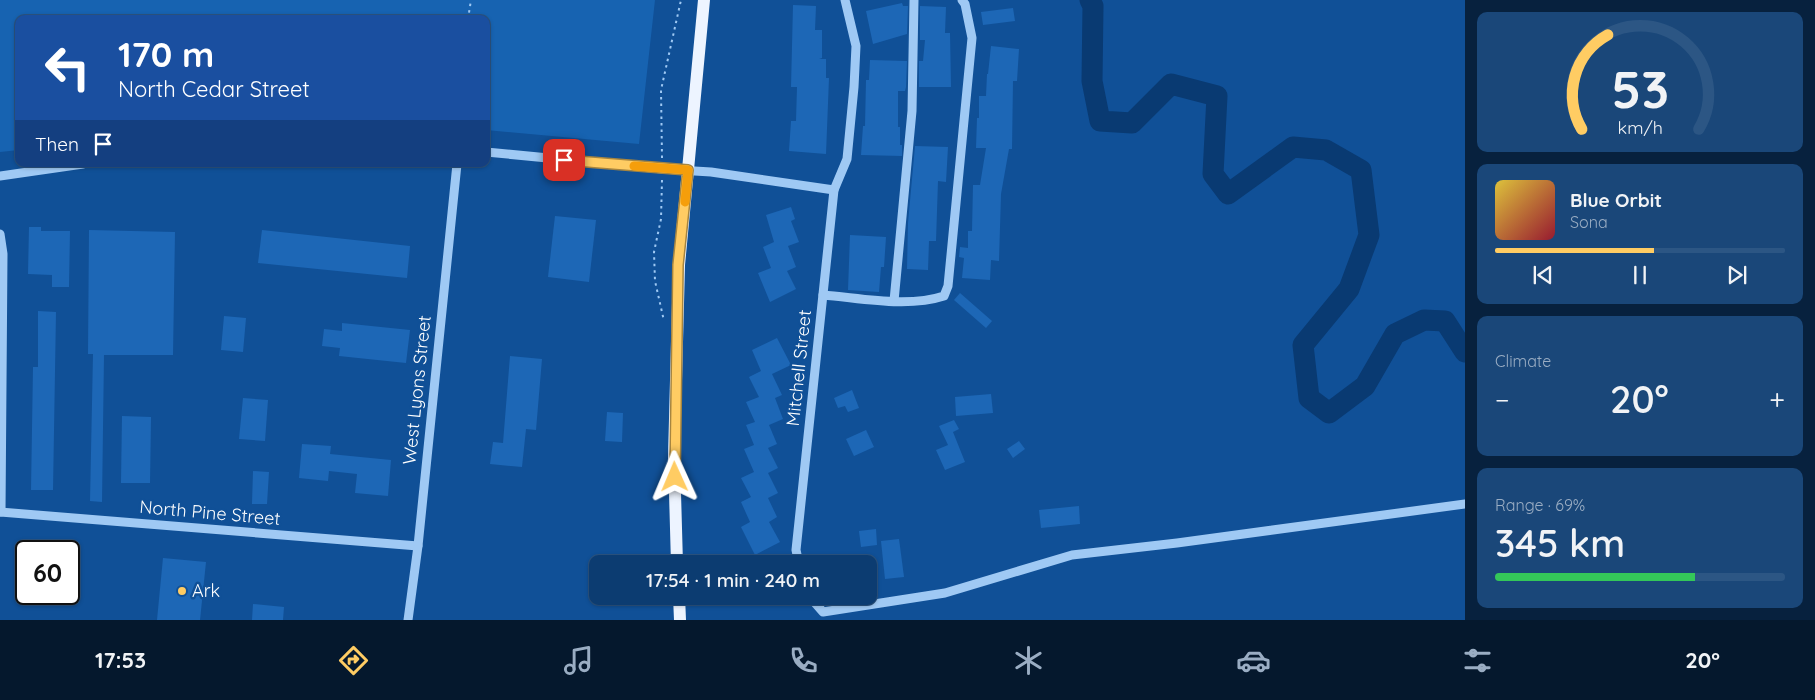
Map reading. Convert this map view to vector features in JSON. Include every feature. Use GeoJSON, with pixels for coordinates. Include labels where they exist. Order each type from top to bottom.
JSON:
{"type":"FeatureCollection","features":[{"type":"Feature","properties":{"kind":"main road"},"geometry":{"type":"LineString","coordinates":[[677,555],[674,457],[678,265],[704,0]]}},
{"type":"Feature","properties":{"kind":"main road"},"geometry":{"type":"LineString","coordinates":[[679,605],[680,620]]}},
{"type":"Feature","properties":{"kind":"street","name":"Mitchell Street"},"geometry":{"type":"LineString","coordinates":[[797,555],[796,550],[834,190],[847,159],[854,87],[856,46],[845,0]]}},
{"type":"Feature","properties":{"kind":"street"},"geometry":{"type":"LineString","coordinates":[[894,301],[912,111],[914,0]]}},
{"type":"Feature","properties":{"kind":"street"},"geometry":{"type":"LineString","coordinates":[[823,295],[894,301],[932,299],[944,296],[948,286],[972,38],[965,4],[962,0]]}},
{"type":"Feature","properties":{"kind":"street"},"geometry":{"type":"LineString","coordinates":[[490,152],[711,172],[834,190]]}},
{"type":"Feature","properties":{"kind":"street"},"geometry":{"type":"LineString","coordinates":[[0,176],[62,167]]}},
{"type":"Feature","properties":{"kind":"street","name":"West Lyons Street"},"geometry":{"type":"LineString","coordinates":[[408,620],[418,546],[457,167]]}},
{"type":"Feature","properties":{"kind":"street"},"geometry":{"type":"LineString","coordinates":[[0,234],[3,254],[0,512]]}},
{"type":"Feature","properties":{"kind":"street"},"geometry":{"type":"LineString","coordinates":[[877,604],[945,593],[1072,555],[1177,543],[1465,504]]}},
{"type":"Feature","properties":{"kind":"street","name":"North Pine Street"},"geometry":{"type":"LineString","coordinates":[[0,512],[418,546]]}},
{"type":"Feature","properties":{"kind":"street"},"geometry":{"type":"LineString","coordinates":[[817,605],[823,612],[868,605]]}},
{"type":"Feature","properties":{"kind":"path"},"geometry":{"type":"LineString","coordinates":[[469,15],[471,0]]}},
{"type":"Feature","properties":{"kind":"path"},"geometry":{"type":"LineString","coordinates":[[664,329],[664,319],[655,280],[654,252],[661,219],[661,90],[680,0]]}},
{"type":"Feature","properties":{"kind":"shaded area"},"geometry":{"type":"Polygon","coordinates":[[[0,0],[655,0],[639,144],[490,130],[490,15],[15,15],[15,150],[0,152],[0,0]]]}},
{"type":"Feature","properties":{"kind":"building"},"geometry":{"type":"Polygon","coordinates":[[[902,3],[903,6],[908,6],[907,34],[873,44],[866,11],[902,3]]]}},
{"type":"Feature","properties":{"kind":"building"},"geometry":{"type":"Polygon","coordinates":[[[793,5],[816,6],[815,30],[822,30],[822,58],[819,59],[826,59],[826,78],[829,78],[826,154],[789,151],[791,121],[796,121],[797,87],[791,87],[793,5]]]}},
{"type":"Feature","properties":{"kind":"building"},"geometry":{"type":"Polygon","coordinates":[[[920,6],[946,7],[945,33],[950,33],[951,87],[919,87],[919,61],[923,61],[925,40],[920,40],[920,6]]]}},
{"type":"Feature","properties":{"kind":"building"},"geometry":{"type":"Polygon","coordinates":[[[1013,8],[1015,21],[983,25],[981,12],[1013,8]]]}},
{"type":"Feature","properties":{"kind":"building"},"geometry":{"type":"Polygon","coordinates":[[[991,46],[1019,49],[1017,81],[1013,81],[1012,149],[1009,149],[1001,194],[999,261],[991,260],[990,280],[962,278],[964,258],[959,257],[960,247],[968,248],[968,231],[972,231],[973,185],[980,185],[986,148],[976,148],[977,118],[979,118],[979,96],[986,96],[991,46]]]}},
{"type":"Feature","properties":{"kind":"building"},"geometry":{"type":"Polygon","coordinates":[[[870,60],[907,61],[905,91],[898,91],[898,127],[900,127],[902,156],[861,155],[863,126],[865,126],[866,80],[869,80],[870,60]]]}},
{"type":"Feature","properties":{"kind":"building"},"geometry":{"type":"Polygon","coordinates":[[[915,146],[948,147],[946,182],[938,181],[936,241],[929,241],[928,270],[907,269],[908,223],[915,146]]]}},
{"type":"Feature","properties":{"kind":"building"},"geometry":{"type":"Polygon","coordinates":[[[791,207],[795,219],[791,221],[799,242],[788,246],[796,267],[787,271],[796,289],[770,302],[758,273],[771,268],[763,247],[774,242],[766,215],[791,207]]]}},
{"type":"Feature","properties":{"kind":"building"},"geometry":{"type":"Polygon","coordinates":[[[555,216],[596,220],[589,282],[548,277],[555,216]]]}},
{"type":"Feature","properties":{"kind":"building"},"geometry":{"type":"Polygon","coordinates":[[[29,227],[41,227],[41,231],[70,231],[69,287],[52,287],[52,275],[28,274],[29,227]]]}},
{"type":"Feature","properties":{"kind":"building"},"geometry":{"type":"Polygon","coordinates":[[[89,230],[175,232],[173,355],[104,355],[102,502],[90,501],[93,354],[88,354],[89,230]]]}},
{"type":"Feature","properties":{"kind":"building"},"geometry":{"type":"Polygon","coordinates":[[[262,230],[410,246],[407,278],[258,263],[262,230]]]}},
{"type":"Feature","properties":{"kind":"building"},"geometry":{"type":"Polygon","coordinates":[[[850,235],[886,237],[884,267],[881,267],[879,292],[848,290],[850,235]]]}},
{"type":"Feature","properties":{"kind":"building"},"geometry":{"type":"Polygon","coordinates":[[[960,293],[992,321],[986,328],[954,300],[960,293]]]}},
{"type":"Feature","properties":{"kind":"building"},"geometry":{"type":"Polygon","coordinates":[[[38,311],[56,312],[53,490],[31,490],[33,367],[38,367],[38,311]]]}},
{"type":"Feature","properties":{"kind":"building"},"geometry":{"type":"Polygon","coordinates":[[[224,316],[246,318],[243,352],[221,350],[224,316]]]}},
{"type":"Feature","properties":{"kind":"building"},"geometry":{"type":"Polygon","coordinates":[[[342,323],[410,330],[406,363],[339,356],[340,348],[322,346],[324,329],[342,331],[342,323]]]}},
{"type":"Feature","properties":{"kind":"building"},"geometry":{"type":"Polygon","coordinates":[[[777,338],[791,365],[772,374],[782,395],[775,398],[783,419],[769,425],[777,444],[768,448],[778,468],[768,473],[778,493],[768,498],[777,517],[769,522],[780,542],[755,555],[741,527],[750,522],[741,502],[751,497],[741,478],[754,472],[744,449],[754,445],[746,425],[755,422],[746,402],[759,397],[749,377],[761,371],[752,350],[777,338]]]}},
{"type":"Feature","properties":{"kind":"building"},"geometry":{"type":"Polygon","coordinates":[[[510,356],[542,359],[536,430],[526,429],[522,467],[490,464],[493,442],[503,443],[510,356]]]}},
{"type":"Feature","properties":{"kind":"building"},"geometry":{"type":"Polygon","coordinates":[[[852,390],[859,408],[848,412],[845,406],[838,408],[834,398],[852,390]]]}},
{"type":"Feature","properties":{"kind":"building"},"geometry":{"type":"Polygon","coordinates":[[[991,394],[993,413],[956,416],[955,397],[991,394]]]}},
{"type":"Feature","properties":{"kind":"building"},"geometry":{"type":"Polygon","coordinates":[[[243,398],[268,400],[265,441],[239,439],[243,398]]]}},
{"type":"Feature","properties":{"kind":"building"},"geometry":{"type":"Polygon","coordinates":[[[607,412],[623,413],[622,442],[605,441],[607,412]]]}},
{"type":"Feature","properties":{"kind":"building"},"geometry":{"type":"Polygon","coordinates":[[[122,416],[151,417],[150,483],[121,483],[122,416]]]}},
{"type":"Feature","properties":{"kind":"building"},"geometry":{"type":"Polygon","coordinates":[[[954,420],[959,429],[953,432],[965,462],[945,470],[936,450],[948,445],[939,426],[954,420]]]}},
{"type":"Feature","properties":{"kind":"building"},"geometry":{"type":"Polygon","coordinates":[[[866,430],[874,447],[854,456],[846,439],[866,430]]]}},
{"type":"Feature","properties":{"kind":"building"},"geometry":{"type":"Polygon","coordinates":[[[1019,441],[1025,449],[1013,458],[1007,449],[1019,441]]]}},
{"type":"Feature","properties":{"kind":"building"},"geometry":{"type":"Polygon","coordinates":[[[302,444],[331,446],[330,454],[391,460],[388,496],[355,493],[357,474],[329,471],[328,481],[299,478],[302,444]]]}},
{"type":"Feature","properties":{"kind":"building"},"geometry":{"type":"Polygon","coordinates":[[[253,471],[269,472],[267,504],[252,504],[253,471]]]}},
{"type":"Feature","properties":{"kind":"building"},"geometry":{"type":"Polygon","coordinates":[[[1079,506],[1080,524],[1041,528],[1039,510],[1079,506]]]}},
{"type":"Feature","properties":{"kind":"building"},"geometry":{"type":"Polygon","coordinates":[[[876,529],[877,545],[861,547],[859,531],[876,529]]]}},
{"type":"Feature","properties":{"kind":"building"},"geometry":{"type":"Polygon","coordinates":[[[899,539],[904,577],[885,579],[881,541],[899,539]]]}},
{"type":"Feature","properties":{"kind":"building","name":"Ark"},"geometry":{"type":"Polygon","coordinates":[[[163,558],[206,562],[200,620],[157,620],[163,558]]]}},
{"type":"Feature","properties":{"kind":"building"},"geometry":{"type":"Polygon","coordinates":[[[253,604],[284,607],[283,620],[252,620],[253,604]]]}},
{"type":"Feature","properties":{"kind":"waterway"},"geometry":{"type":"LineString","coordinates":[[1090,0],[1093,6],[1092,81],[1100,121],[1132,123],[1171,84],[1217,96],[1213,174],[1228,194],[1293,147],[1326,150],[1361,170],[1369,235],[1349,289],[1303,345],[1309,398],[1329,413],[1365,386],[1395,334],[1424,320],[1445,321],[1465,352]]}},
{"type":"Feature","properties":{"kind":"slow traffic"},"geometry":{"type":"LineString","coordinates":[[634,166],[688,170],[685,202]]}},
{"type":"Feature","properties":{"kind":"place","name":"Ark"},"geometry":{"type":"Point","coordinates":[182,591]}},
{"type":"Feature","properties":{"kind":"route"},"geometry":{"type":"LineString","coordinates":[[564,160],[688,170],[678,265],[675,477]]}}]}
